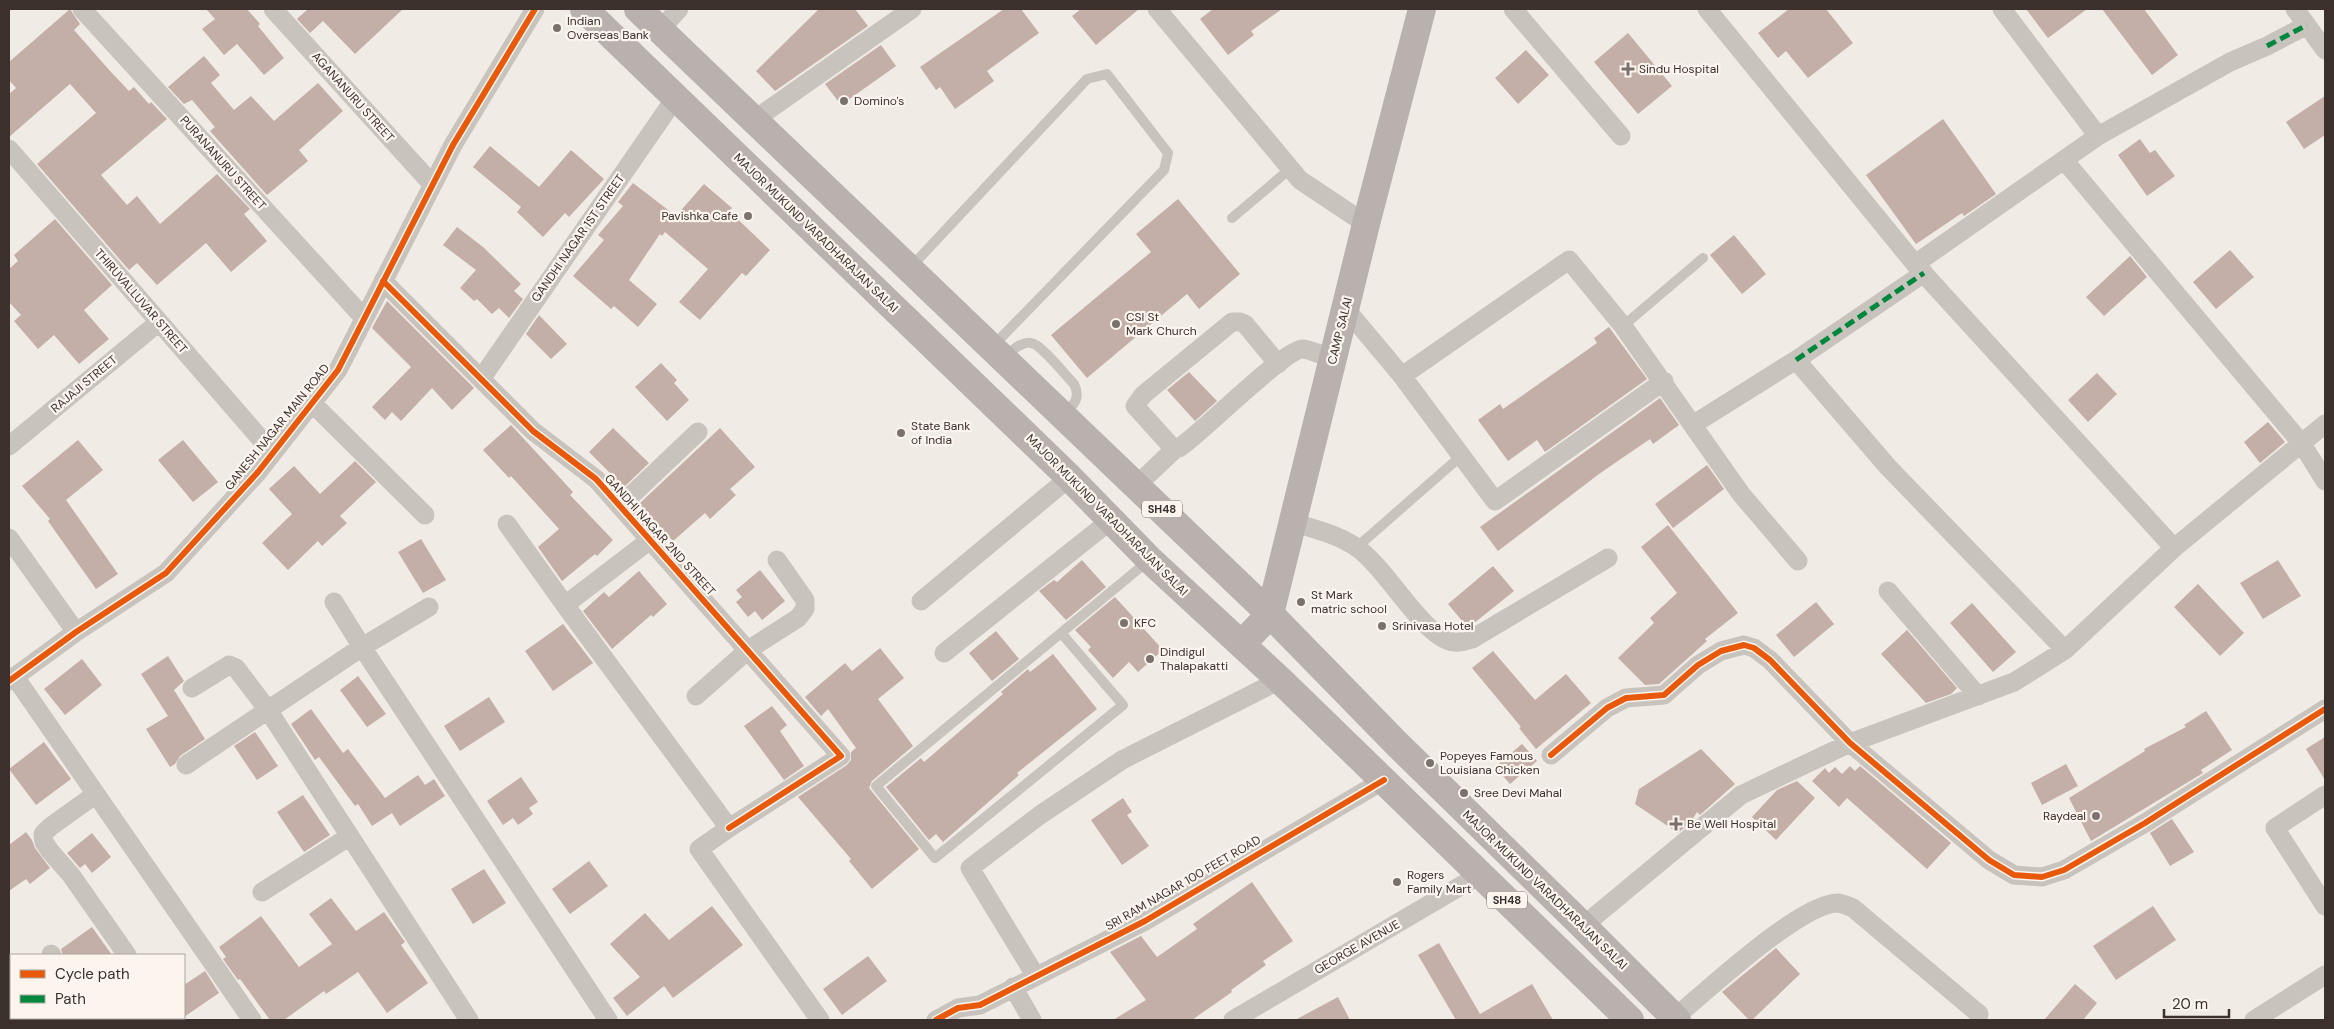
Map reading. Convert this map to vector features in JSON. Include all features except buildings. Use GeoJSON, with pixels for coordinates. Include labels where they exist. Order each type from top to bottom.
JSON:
{"type":"FeatureCollection","features":[{"type":"Feature","properties":{"kind":"main road","name":"MAJOR MUKUND VARADHARAJAN SALAI"},"geometry":{"type":"LineString","coordinates":[[584,9],[1070,477],[1150,560],[1280,680],[1482,874],[1630,1020]]}},
{"type":"Feature","properties":{"kind":"main road","name":"MAJOR MUKUND VARADHARAJAN SALAI"},"geometry":{"type":"LineString","coordinates":[[638,9],[1270,614],[1397,744],[1675,1019]]}},
{"type":"Feature","properties":{"kind":"main road","name":"CAMP SALAI"},"geometry":{"type":"LineString","coordinates":[[1242,644],[1270,614],[1416,13]]}},
{"type":"Feature","properties":{"kind":"street","name":"PURANANURU STREET"},"geometry":{"type":"LineString","coordinates":[[82,9],[364,318]]}},
{"type":"Feature","properties":{"kind":"street","name":"AGANANURU STREET"},"geometry":{"type":"LineString","coordinates":[[273,9],[432,184]]}},
{"type":"Feature","properties":{"kind":"street","name":"GANESH NAGAR MAIN ROAD"},"geometry":{"type":"LineString","coordinates":[[12,679],[76,632],[166,572],[258,472],[338,370],[453,145],[535,9]]}},
{"type":"Feature","properties":{"kind":"street"},"geometry":{"type":"LineString","coordinates":[[660,30],[679,9]]}},
{"type":"Feature","properties":{"kind":"street"},"geometry":{"type":"LineString","coordinates":[[754,120],[912,9]]}},
{"type":"Feature","properties":{"kind":"street"},"geometry":{"type":"LineString","coordinates":[[1157,9],[1300,180],[1366,224]]}},
{"type":"Feature","properties":{"kind":"street"},"geometry":{"type":"LineString","coordinates":[[1513,9],[1620,136]]}},
{"type":"Feature","properties":{"kind":"street"},"geometry":{"type":"LineString","coordinates":[[1707,9],[1920,268],[2174,548]]}},
{"type":"Feature","properties":{"kind":"street"},"geometry":{"type":"LineString","coordinates":[[2002,9],[2098,136]]}},
{"type":"Feature","properties":{"kind":"street"},"geometry":{"type":"LineString","coordinates":[[2295,9],[2325,50]]}},
{"type":"Feature","properties":{"kind":"street"},"geometry":{"type":"LineString","coordinates":[[1694,424],[1796,360],[2098,136],[2230,62],[2268,46],[2307,25]]}},
{"type":"Feature","properties":{"kind":"street","name":"GANDHI NAGAR 1ST STREET"},"geometry":{"type":"LineString","coordinates":[[481,379],[676,97]]}},
{"type":"Feature","properties":{"kind":"street","name":"THIRUVALLUVAR STREET"},"geometry":{"type":"LineString","coordinates":[[9,149],[273,453]]}},
{"type":"Feature","properties":{"kind":"street"},"geometry":{"type":"LineString","coordinates":[[2064,160],[2302,444],[2325,481]]}},
{"type":"Feature","properties":{"kind":"street"},"geometry":{"type":"LineString","coordinates":[[1402,376],[1569,260],[1623,326],[1664,381],[1742,494],[1798,561]]}},
{"type":"Feature","properties":{"kind":"street","name":"GANDHI NAGAR 2ND STREET"},"geometry":{"type":"LineString","coordinates":[[383,281],[533,431],[596,479],[842,756],[729,828]]}},
{"type":"Feature","properties":{"kind":"street"},"geometry":{"type":"LineString","coordinates":[[1345,308],[1402,376],[1495,501],[1664,381]]}},
{"type":"Feature","properties":{"kind":"street","name":"RAJAJI STREET"},"geometry":{"type":"LineString","coordinates":[[9,446],[159,322]]}},
{"type":"Feature","properties":{"kind":"street"},"geometry":{"type":"LineString","coordinates":[[1176,448],[1172,447],[1135,406],[1143,396],[1232,322],[1245,324],[1278,364]]}},
{"type":"Feature","properties":{"kind":"street"},"geometry":{"type":"LineString","coordinates":[[1137,485],[1176,448],[1182,446],[1278,364],[1296,351],[1304,349],[1333,359]]}},
{"type":"Feature","properties":{"kind":"street"},"geometry":{"type":"LineString","coordinates":[[1796,360],[1888,467],[2065,650]]}},
{"type":"Feature","properties":{"kind":"street"},"geometry":{"type":"LineString","coordinates":[[312,403],[425,515]]}},
{"type":"Feature","properties":{"kind":"street"},"geometry":{"type":"LineString","coordinates":[[1583,926],[1741,795],[1850,744],[2014,682],[2065,650],[2174,548],[2325,424]]}},
{"type":"Feature","properties":{"kind":"street"},"geometry":{"type":"LineString","coordinates":[[620,506],[698,432]]}},
{"type":"Feature","properties":{"kind":"street"},"geometry":{"type":"LineString","coordinates":[[920,601],[1070,477]]}},
{"type":"Feature","properties":{"kind":"street"},"geometry":{"type":"LineString","coordinates":[[944,653],[1111,520]]}},
{"type":"Feature","properties":{"kind":"street"},"geometry":{"type":"LineString","coordinates":[[1292,522],[1342,538],[1357,547],[1388,576],[1434,633],[1452,642],[1472,639],[1608,558]]}},
{"type":"Feature","properties":{"kind":"street"},"geometry":{"type":"LineString","coordinates":[[507,524],[729,828],[699,849],[820,1020]]}},
{"type":"Feature","properties":{"kind":"street"},"geometry":{"type":"LineString","coordinates":[[9,538],[76,632]]}},
{"type":"Feature","properties":{"kind":"street"},"geometry":{"type":"LineString","coordinates":[[565,604],[650,540]]}},
{"type":"Feature","properties":{"kind":"street"},"geometry":{"type":"LineString","coordinates":[[696,696],[748,650],[798,618],[805,610],[805,600],[777,560]]}},
{"type":"Feature","properties":{"kind":"street"},"geometry":{"type":"LineString","coordinates":[[1888,591],[1978,696]]}},
{"type":"Feature","properties":{"kind":"street"},"geometry":{"type":"LineString","coordinates":[[334,602],[608,1020]]}},
{"type":"Feature","properties":{"kind":"street"},"geometry":{"type":"LineString","coordinates":[[186,765],[362,647],[429,607]]}},
{"type":"Feature","properties":{"kind":"street"},"geometry":{"type":"LineString","coordinates":[[1551,755],[1613,705],[1626,698],[1664,695],[1706,660],[1722,651],[1744,645],[1754,648],[1770,660],[1850,744],[1989,860],[2014,875],[2042,877],[2064,870],[2145,823],[2325,709]]}},
{"type":"Feature","properties":{"kind":"street"},"geometry":{"type":"LineString","coordinates":[[192,688],[229,665],[236,668],[268,710],[469,1020]]}},
{"type":"Feature","properties":{"kind":"street"},"geometry":{"type":"LineString","coordinates":[[12,679],[96,794],[252,1020]]}},
{"type":"Feature","properties":{"kind":"street"},"geometry":{"type":"LineString","coordinates":[[1035,975],[970,868],[1040,816],[1122,760],[1280,680]]}},
{"type":"Feature","properties":{"kind":"street","name":"SRI RAM NAGAR 100 FEET ROAD"},"geometry":{"type":"LineString","coordinates":[[936,1020],[958,1008],[975,1012],[1035,975],[1145,921],[1384,780]]}},
{"type":"Feature","properties":{"kind":"street"},"geometry":{"type":"LineString","coordinates":[[96,794],[50,827],[43,834],[44,842],[71,875],[126,954]]}},
{"type":"Feature","properties":{"kind":"street"},"geometry":{"type":"LineString","coordinates":[[2325,795],[2275,828],[2325,906]]}},
{"type":"Feature","properties":{"kind":"street"},"geometry":{"type":"LineString","coordinates":[[262,892],[350,836]]}},
{"type":"Feature","properties":{"kind":"street","name":"GEORGE AVENUE"},"geometry":{"type":"LineString","coordinates":[[1233,1020],[1482,874]]}},
{"type":"Feature","properties":{"kind":"street"},"geometry":{"type":"LineString","coordinates":[[1675,1019],[1777,933],[1814,910],[1838,903],[1853,908],[1979,1014]]}},
{"type":"Feature","properties":{"kind":"street"},"geometry":{"type":"LineString","coordinates":[[2254,1020],[2325,974]]}},
{"type":"Feature","properties":{"kind":"street"},"geometry":{"type":"LineString","coordinates":[[1013,987],[1032,1020]]}},
{"type":"Feature","properties":{"kind":"lane"},"geometry":{"type":"LineString","coordinates":[[910,268],[1087,79],[1107,74],[1168,153],[1164,170],[998,352]]}},
{"type":"Feature","properties":{"kind":"lane"},"geometry":{"type":"LineString","coordinates":[[1232,218],[1290,169]]}},
{"type":"Feature","properties":{"kind":"lane"},"geometry":{"type":"LineString","coordinates":[[1623,326],[1703,258]]}},
{"type":"Feature","properties":{"kind":"lane"},"geometry":{"type":"LineString","coordinates":[[1357,547],[1461,456]]}},
{"type":"Feature","properties":{"kind":"lane"},"geometry":{"type":"LineString","coordinates":[[1062,634],[1123,705],[935,858],[876,786],[1150,560]]}},
{"type":"Feature","properties":{"kind":"marked path"},"geometry":{"type":"LineString","coordinates":[[2267,46],[2307,25]]}},
{"type":"Feature","properties":{"kind":"marked path"},"geometry":{"type":"LineString","coordinates":[[1796,360],[1924,273]]}},
{"type":"Feature","properties":{"kind":"cycle path"},"geometry":{"type":"LineString","coordinates":[[9,681],[76,632],[166,573],[258,472],[338,370],[453,145],[535,9]]}},
{"type":"Feature","properties":{"kind":"cycle path"},"geometry":{"type":"LineString","coordinates":[[383,281],[533,431],[596,479],[841,756],[729,828]]}},
{"type":"Feature","properties":{"kind":"cycle path"},"geometry":{"type":"LineString","coordinates":[[1551,755],[1607,708],[1626,698],[1664,695],[1698,665],[1721,651],[1744,645],[1754,648],[1770,660],[1850,743],[1989,860],[2014,875],[2042,877],[2064,870],[2145,823],[2325,709]]}},
{"type":"Feature","properties":{"kind":"cycle path"},"geometry":{"type":"LineString","coordinates":[[936,1020],[958,1008],[980,1005],[1145,921],[1384,780]]}},
{"type":"Feature","properties":{"kind":"place","name":"Indian Overseas Bank"},"geometry":{"type":"Point","coordinates":[557,28]}},
{"type":"Feature","properties":{"kind":"place","name":"Sindu Hospital"},"geometry":{"type":"Point","coordinates":[1628,69]}},
{"type":"Feature","properties":{"kind":"place","name":"Domino's"},"geometry":{"type":"Point","coordinates":[844,101]}},
{"type":"Feature","properties":{"kind":"place","name":"Pavishka Cafe"},"geometry":{"type":"Point","coordinates":[748,216]}},
{"type":"Feature","properties":{"kind":"place","name":"CSI St Mark Church"},"geometry":{"type":"Point","coordinates":[1116,324]}},
{"type":"Feature","properties":{"kind":"place","name":"State Bank of India"},"geometry":{"type":"Point","coordinates":[901,433]}},
{"type":"Feature","properties":{"kind":"place","name":"St Mark matric school"},"geometry":{"type":"Point","coordinates":[1301,602]}},
{"type":"Feature","properties":{"kind":"place","name":"KFC"},"geometry":{"type":"Point","coordinates":[1124,623]}},
{"type":"Feature","properties":{"kind":"place","name":"Srinivasa Hotel"},"geometry":{"type":"Point","coordinates":[1382,626]}},
{"type":"Feature","properties":{"kind":"place","name":"Dindigul Thalapakatti"},"geometry":{"type":"Point","coordinates":[1150,659]}},
{"type":"Feature","properties":{"kind":"place","name":"Popeyes Famous Louisiana Chicken"},"geometry":{"type":"Point","coordinates":[1430,763]}},
{"type":"Feature","properties":{"kind":"place","name":"Sree Devi Mahal"},"geometry":{"type":"Point","coordinates":[1464,793]}},
{"type":"Feature","properties":{"kind":"place","name":"Raydeal"},"geometry":{"type":"Point","coordinates":[2096,816]}},
{"type":"Feature","properties":{"kind":"place","name":"Be Well Hospital"},"geometry":{"type":"Point","coordinates":[1676,824]}},
{"type":"Feature","properties":{"kind":"place","name":"Rogers Family Mart"},"geometry":{"type":"Point","coordinates":[1397,882]}}]}
